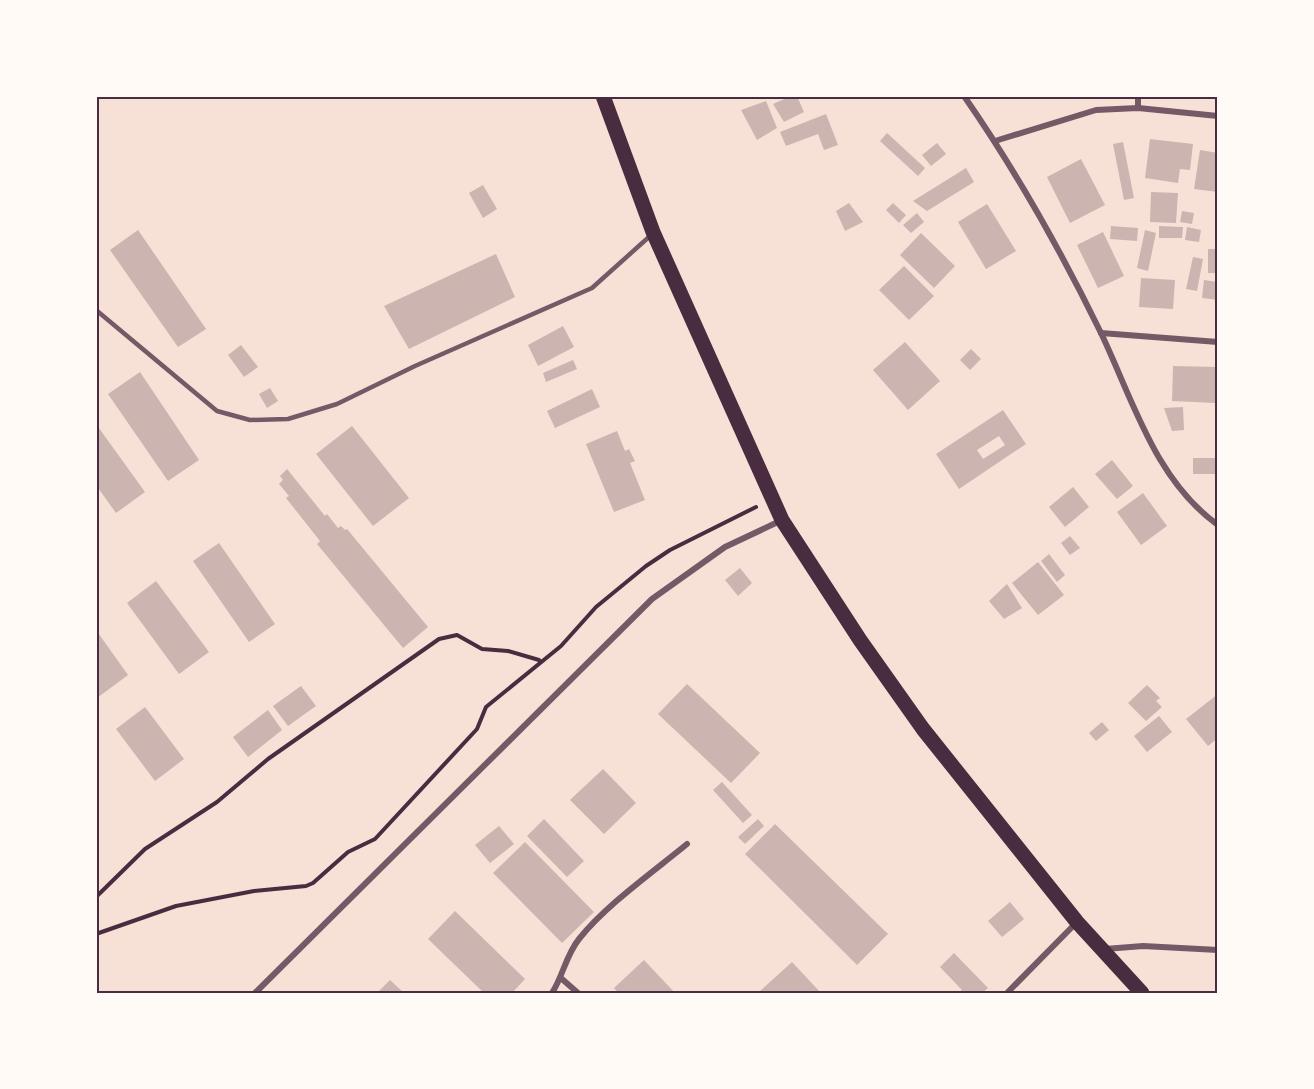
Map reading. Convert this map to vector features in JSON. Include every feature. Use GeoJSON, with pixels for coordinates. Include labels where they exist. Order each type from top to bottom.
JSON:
{"type":"FeatureCollection","features":[{"type":"Feature","properties":{"kind":"main road"},"geometry":{"type":"LineString","coordinates":[[603,96],[653,232],[782,520],[860,640],[923,729],[1077,922],[1142,993]]}},
{"type":"Feature","properties":{"kind":"street"},"geometry":{"type":"LineString","coordinates":[[964,96],[995,141],[1042,221],[1101,333],[1165,469],[1191,503],[1218,525]]}},
{"type":"Feature","properties":{"kind":"street"},"geometry":{"type":"LineString","coordinates":[[1138,96],[1138,108]]}},
{"type":"Feature","properties":{"kind":"street"},"geometry":{"type":"LineString","coordinates":[[995,141],[1096,110],[1138,108],[1218,116]]}},
{"type":"Feature","properties":{"kind":"street"},"geometry":{"type":"LineString","coordinates":[[1101,333],[1218,342]]}},
{"type":"Feature","properties":{"kind":"street"},"geometry":{"type":"LineString","coordinates":[[255,993],[652,599],[725,547],[782,520]]}},
{"type":"Feature","properties":{"kind":"street"},"geometry":{"type":"LineString","coordinates":[[552,993],[562,979],[579,939],[624,896],[687,844]]}},
{"type":"Feature","properties":{"kind":"street"},"geometry":{"type":"LineString","coordinates":[[1007,993],[1077,922]]}},
{"type":"Feature","properties":{"kind":"street"},"geometry":{"type":"LineString","coordinates":[[1102,950],[1143,946],[1218,950]]}},
{"type":"Feature","properties":{"kind":"street"},"geometry":{"type":"LineString","coordinates":[[562,979],[578,993]]}},
{"type":"Feature","properties":{"kind":"lane"},"geometry":{"type":"LineString","coordinates":[[96,310],[217,411],[250,420],[288,419],[337,404],[592,288],[630,257],[653,232]]}},
{"type":"Feature","properties":{"kind":"path"},"geometry":{"type":"LineString","coordinates":[[96,934],[176,906],[254,891],[306,886],[313,883],[348,852],[375,839],[477,729],[486,707],[540,660],[561,646],[596,607],[646,566],[700,534],[773,498]]}},
{"type":"Feature","properties":{"kind":"path"},"geometry":{"type":"LineString","coordinates":[[96,897],[145,849],[217,802],[268,759],[439,639],[457,635],[482,648],[508,651],[540,660]]}},
{"type":"Feature","properties":{"kind":"building"},"geometry":{"type":"Polygon","coordinates":[[[791,96],[797,96],[804,112],[784,122],[773,104],[791,96]]]}},
{"type":"Feature","properties":{"kind":"building"},"geometry":{"type":"Polygon","coordinates":[[[766,101],[777,128],[757,140],[741,110],[766,101]]]}},
{"type":"Feature","properties":{"kind":"building"},"geometry":{"type":"Polygon","coordinates":[[[826,114],[838,145],[824,150],[818,134],[786,146],[780,132],[826,114]]]}},
{"type":"Feature","properties":{"kind":"building"},"geometry":{"type":"Polygon","coordinates":[[[887,133],[925,168],[918,176],[880,141],[887,133]]]}},
{"type":"Feature","properties":{"kind":"building"},"geometry":{"type":"Polygon","coordinates":[[[1150,139],[1193,144],[1190,170],[1180,169],[1178,183],[1145,178],[1150,139]]]}},
{"type":"Feature","properties":{"kind":"building"},"geometry":{"type":"Polygon","coordinates":[[[1123,142],[1134,198],[1124,200],[1113,144],[1123,142]]]}},
{"type":"Feature","properties":{"kind":"building"},"geometry":{"type":"Polygon","coordinates":[[[937,143],[946,154],[931,166],[922,155],[937,143]]]}},
{"type":"Feature","properties":{"kind":"building"},"geometry":{"type":"Polygon","coordinates":[[[1200,150],[1218,153],[1218,192],[1194,189],[1200,150]]]}},
{"type":"Feature","properties":{"kind":"building"},"geometry":{"type":"Polygon","coordinates":[[[1081,159],[1105,205],[1070,223],[1047,177],[1081,159]]]}},
{"type":"Feature","properties":{"kind":"building"},"geometry":{"type":"Polygon","coordinates":[[[966,168],[974,182],[927,211],[913,201],[966,168]]]}},
{"type":"Feature","properties":{"kind":"building"},"geometry":{"type":"Polygon","coordinates":[[[483,185],[497,209],[483,218],[469,193],[483,185]]]}},
{"type":"Feature","properties":{"kind":"building"},"geometry":{"type":"Polygon","coordinates":[[[1151,192],[1178,193],[1176,223],[1150,222],[1151,192]]]}},
{"type":"Feature","properties":{"kind":"building"},"geometry":{"type":"Polygon","coordinates":[[[849,203],[863,222],[845,231],[836,211],[849,203]]]}},
{"type":"Feature","properties":{"kind":"building"},"geometry":{"type":"Polygon","coordinates":[[[893,203],[906,215],[899,223],[886,210],[893,203]]]}},
{"type":"Feature","properties":{"kind":"building"},"geometry":{"type":"Polygon","coordinates":[[[987,204],[1016,251],[986,269],[958,222],[987,204]]]}},
{"type":"Feature","properties":{"kind":"building"},"geometry":{"type":"Polygon","coordinates":[[[1182,211],[1194,213],[1192,224],[1180,222],[1182,211]]]}},
{"type":"Feature","properties":{"kind":"building"},"geometry":{"type":"Polygon","coordinates":[[[917,213],[924,222],[911,233],[903,225],[917,213]]]}},
{"type":"Feature","properties":{"kind":"building"},"geometry":{"type":"Polygon","coordinates":[[[1111,226],[1138,228],[1137,241],[1110,239],[1111,226]]]}},
{"type":"Feature","properties":{"kind":"building"},"geometry":{"type":"Polygon","coordinates":[[[1159,226],[1183,227],[1182,238],[1159,238],[1159,226]]]}},
{"type":"Feature","properties":{"kind":"building"},"geometry":{"type":"Polygon","coordinates":[[[1187,227],[1201,230],[1199,242],[1185,240],[1187,227]]]}},
{"type":"Feature","properties":{"kind":"building"},"geometry":{"type":"Polygon","coordinates":[[[138,230],[206,329],[178,347],[110,250],[138,230]]]}},
{"type":"Feature","properties":{"kind":"building"},"geometry":{"type":"Polygon","coordinates":[[[1145,230],[1156,233],[1148,271],[1137,268],[1145,230]]]}},
{"type":"Feature","properties":{"kind":"building"},"geometry":{"type":"Polygon","coordinates":[[[1103,232],[1124,276],[1098,288],[1077,245],[1103,232]]]}},
{"type":"Feature","properties":{"kind":"building"},"geometry":{"type":"Polygon","coordinates":[[[921,233],[955,266],[934,288],[900,255],[921,233]]]}},
{"type":"Feature","properties":{"kind":"building"},"geometry":{"type":"Polygon","coordinates":[[[1208,249],[1218,249],[1218,273],[1208,273],[1208,249]]]}},
{"type":"Feature","properties":{"kind":"building"},"geometry":{"type":"Polygon","coordinates":[[[496,254],[515,297],[409,349],[384,306],[496,254]]]}},
{"type":"Feature","properties":{"kind":"building"},"geometry":{"type":"Polygon","coordinates":[[[1193,257],[1203,259],[1197,291],[1186,289],[1193,257]]]}},
{"type":"Feature","properties":{"kind":"building"},"geometry":{"type":"Polygon","coordinates":[[[904,266],[934,296],[909,320],[879,290],[904,266]]]}},
{"type":"Feature","properties":{"kind":"building"},"geometry":{"type":"Polygon","coordinates":[[[1141,278],[1175,280],[1173,309],[1139,307],[1141,278]]]}},
{"type":"Feature","properties":{"kind":"building"},"geometry":{"type":"Polygon","coordinates":[[[1204,280],[1218,282],[1218,300],[1202,298],[1204,280]]]}},
{"type":"Feature","properties":{"kind":"building"},"geometry":{"type":"Polygon","coordinates":[[[563,326],[574,347],[538,366],[528,345],[563,326]]]}},
{"type":"Feature","properties":{"kind":"building"},"geometry":{"type":"Polygon","coordinates":[[[905,342],[940,381],[908,410],[873,370],[905,342]]]}},
{"type":"Feature","properties":{"kind":"building"},"geometry":{"type":"Polygon","coordinates":[[[241,345],[258,367],[244,377],[228,355],[241,345]]]}},
{"type":"Feature","properties":{"kind":"building"},"geometry":{"type":"Polygon","coordinates":[[[971,349],[981,359],[970,370],[960,360],[971,349]]]}},
{"type":"Feature","properties":{"kind":"building"},"geometry":{"type":"Polygon","coordinates":[[[573,360],[577,369],[546,382],[543,373],[573,360]]]}},
{"type":"Feature","properties":{"kind":"building"},"geometry":{"type":"Polygon","coordinates":[[[1173,366],[1217,367],[1215,403],[1172,401],[1173,366]]]}},
{"type":"Feature","properties":{"kind":"building"},"geometry":{"type":"Polygon","coordinates":[[[140,372],[199,460],[168,481],[108,394],[140,372]]]}},
{"type":"Feature","properties":{"kind":"building"},"geometry":{"type":"Polygon","coordinates":[[[270,388],[278,401],[267,408],[259,394],[270,388]]]}},
{"type":"Feature","properties":{"kind":"building"},"geometry":{"type":"Polygon","coordinates":[[[592,389],[600,407],[555,428],[547,411],[592,389]]]}},
{"type":"Feature","properties":{"kind":"building"},"geometry":{"type":"Polygon","coordinates":[[[1183,407],[1184,430],[1172,431],[1164,408],[1183,407]]]}},
{"type":"Feature","properties":{"kind":"building"},"geometry":{"type":"Polygon","coordinates":[[[1003,410],[1026,444],[959,489],[936,454],[1003,410]],[[999,436],[977,450],[983,459],[1005,445],[999,436]]]}},
{"type":"Feature","properties":{"kind":"building"},"geometry":{"type":"Polygon","coordinates":[[[96,424],[145,492],[116,513],[96,485],[96,424]]]}},
{"type":"Feature","properties":{"kind":"building"},"geometry":{"type":"Polygon","coordinates":[[[352,426],[409,498],[373,526],[316,454],[352,426]]]}},
{"type":"Feature","properties":{"kind":"building"},"geometry":{"type":"Polygon","coordinates":[[[617,431],[625,451],[629,449],[635,461],[630,463],[645,500],[614,512],[586,444],[617,431]]]}},
{"type":"Feature","properties":{"kind":"building"},"geometry":{"type":"Polygon","coordinates":[[[1193,458],[1218,458],[1218,474],[1193,474],[1193,458]]]}},
{"type":"Feature","properties":{"kind":"building"},"geometry":{"type":"Polygon","coordinates":[[[1112,460],[1133,486],[1117,499],[1095,474],[1112,460]]]}},
{"type":"Feature","properties":{"kind":"building"},"geometry":{"type":"Polygon","coordinates":[[[287,469],[325,516],[327,514],[338,528],[341,526],[347,529],[428,627],[403,648],[317,544],[320,541],[286,498],[289,496],[279,484],[283,480],[280,476],[287,469]]]}},
{"type":"Feature","properties":{"kind":"building"},"geometry":{"type":"Polygon","coordinates":[[[1073,487],[1089,507],[1065,527],[1049,507],[1073,487]]]}},
{"type":"Feature","properties":{"kind":"building"},"geometry":{"type":"Polygon","coordinates":[[[1143,493],[1167,526],[1141,545],[1117,512],[1143,493]]]}},
{"type":"Feature","properties":{"kind":"building"},"geometry":{"type":"Polygon","coordinates":[[[1070,536],[1080,548],[1070,555],[1061,543],[1070,536]]]}},
{"type":"Feature","properties":{"kind":"building"},"geometry":{"type":"Polygon","coordinates":[[[219,543],[275,624],[249,642],[193,561],[219,543]]]}},
{"type":"Feature","properties":{"kind":"building"},"geometry":{"type":"Polygon","coordinates":[[[1049,554],[1065,575],[1057,582],[1041,561],[1049,554]]]}},
{"type":"Feature","properties":{"kind":"building"},"geometry":{"type":"Polygon","coordinates":[[[1038,562],[1064,595],[1038,615],[1012,583],[1038,562]]]}},
{"type":"Feature","properties":{"kind":"building"},"geometry":{"type":"Polygon","coordinates":[[[740,568],[752,583],[738,596],[725,580],[740,568]]]}},
{"type":"Feature","properties":{"kind":"building"},"geometry":{"type":"Polygon","coordinates":[[[156,581],[209,652],[179,674],[127,603],[156,581]]]}},
{"type":"Feature","properties":{"kind":"building"},"geometry":{"type":"Polygon","coordinates":[[[1007,584],[1022,608],[1004,619],[989,601],[1007,584]]]}},
{"type":"Feature","properties":{"kind":"building"},"geometry":{"type":"Polygon","coordinates":[[[96,630],[128,675],[97,698],[96,696],[96,630]]]}},
{"type":"Feature","properties":{"kind":"building"},"geometry":{"type":"Polygon","coordinates":[[[687,684],[760,753],[731,783],[658,714],[687,684]]]}},
{"type":"Feature","properties":{"kind":"building"},"geometry":{"type":"Polygon","coordinates":[[[1147,685],[1160,698],[1156,701],[1162,707],[1146,721],[1128,703],[1147,685]]]}},
{"type":"Feature","properties":{"kind":"building"},"geometry":{"type":"Polygon","coordinates":[[[301,686],[316,706],[288,726],[273,706],[301,686]]]}},
{"type":"Feature","properties":{"kind":"building"},"geometry":{"type":"Polygon","coordinates":[[[1218,694],[1218,738],[1208,746],[1186,719],[1218,694]]]}},
{"type":"Feature","properties":{"kind":"building"},"geometry":{"type":"Polygon","coordinates":[[[145,707],[184,759],[155,781],[116,729],[145,707]]]}},
{"type":"Feature","properties":{"kind":"building"},"geometry":{"type":"Polygon","coordinates":[[[268,710],[282,730],[248,757],[233,737],[268,710]]]}},
{"type":"Feature","properties":{"kind":"building"},"geometry":{"type":"Polygon","coordinates":[[[1159,716],[1172,732],[1147,752],[1134,736],[1159,716]]]}},
{"type":"Feature","properties":{"kind":"building"},"geometry":{"type":"Polygon","coordinates":[[[1102,722],[1109,730],[1096,741],[1089,733],[1102,722]]]}},
{"type":"Feature","properties":{"kind":"building"},"geometry":{"type":"Polygon","coordinates":[[[603,769],[636,803],[604,834],[570,800],[603,769]]]}},
{"type":"Feature","properties":{"kind":"building"},"geometry":{"type":"Polygon","coordinates":[[[722,782],[752,815],[743,823],[713,790],[722,782]]]}},
{"type":"Feature","properties":{"kind":"building"},"geometry":{"type":"Polygon","coordinates":[[[544,819],[584,861],[567,877],[527,836],[544,819]]]}},
{"type":"Feature","properties":{"kind":"building"},"geometry":{"type":"Polygon","coordinates":[[[758,819],[764,826],[745,844],[738,837],[758,819]]]}},
{"type":"Feature","properties":{"kind":"building"},"geometry":{"type":"Polygon","coordinates":[[[775,824],[888,934],[857,965],[745,854],[775,824]]]}},
{"type":"Feature","properties":{"kind":"building"},"geometry":{"type":"Polygon","coordinates":[[[499,826],[514,844],[490,863],[475,845],[499,826]]]}},
{"type":"Feature","properties":{"kind":"building"},"geometry":{"type":"Polygon","coordinates":[[[525,842],[594,912],[562,943],[493,873],[525,842]]]}},
{"type":"Feature","properties":{"kind":"building"},"geometry":{"type":"Polygon","coordinates":[[[1010,902],[1024,919],[1002,937],[988,921],[1010,902]]]}},
{"type":"Feature","properties":{"kind":"building"},"geometry":{"type":"Polygon","coordinates":[[[455,911],[525,979],[512,993],[484,993],[428,939],[455,911]]]}},
{"type":"Feature","properties":{"kind":"building"},"geometry":{"type":"Polygon","coordinates":[[[954,953],[988,988],[982,993],[958,993],[962,990],[940,967],[954,953]]]}},
{"type":"Feature","properties":{"kind":"building"},"geometry":{"type":"Polygon","coordinates":[[[644,960],[675,993],[618,993],[614,988],[644,960]]]}},
{"type":"Feature","properties":{"kind":"building"},"geometry":{"type":"Polygon","coordinates":[[[792,962],[821,993],[758,993],[792,962]]]}},
{"type":"Feature","properties":{"kind":"building"},"geometry":{"type":"Polygon","coordinates":[[[390,980],[404,993],[377,993],[390,980]]]}}]}
